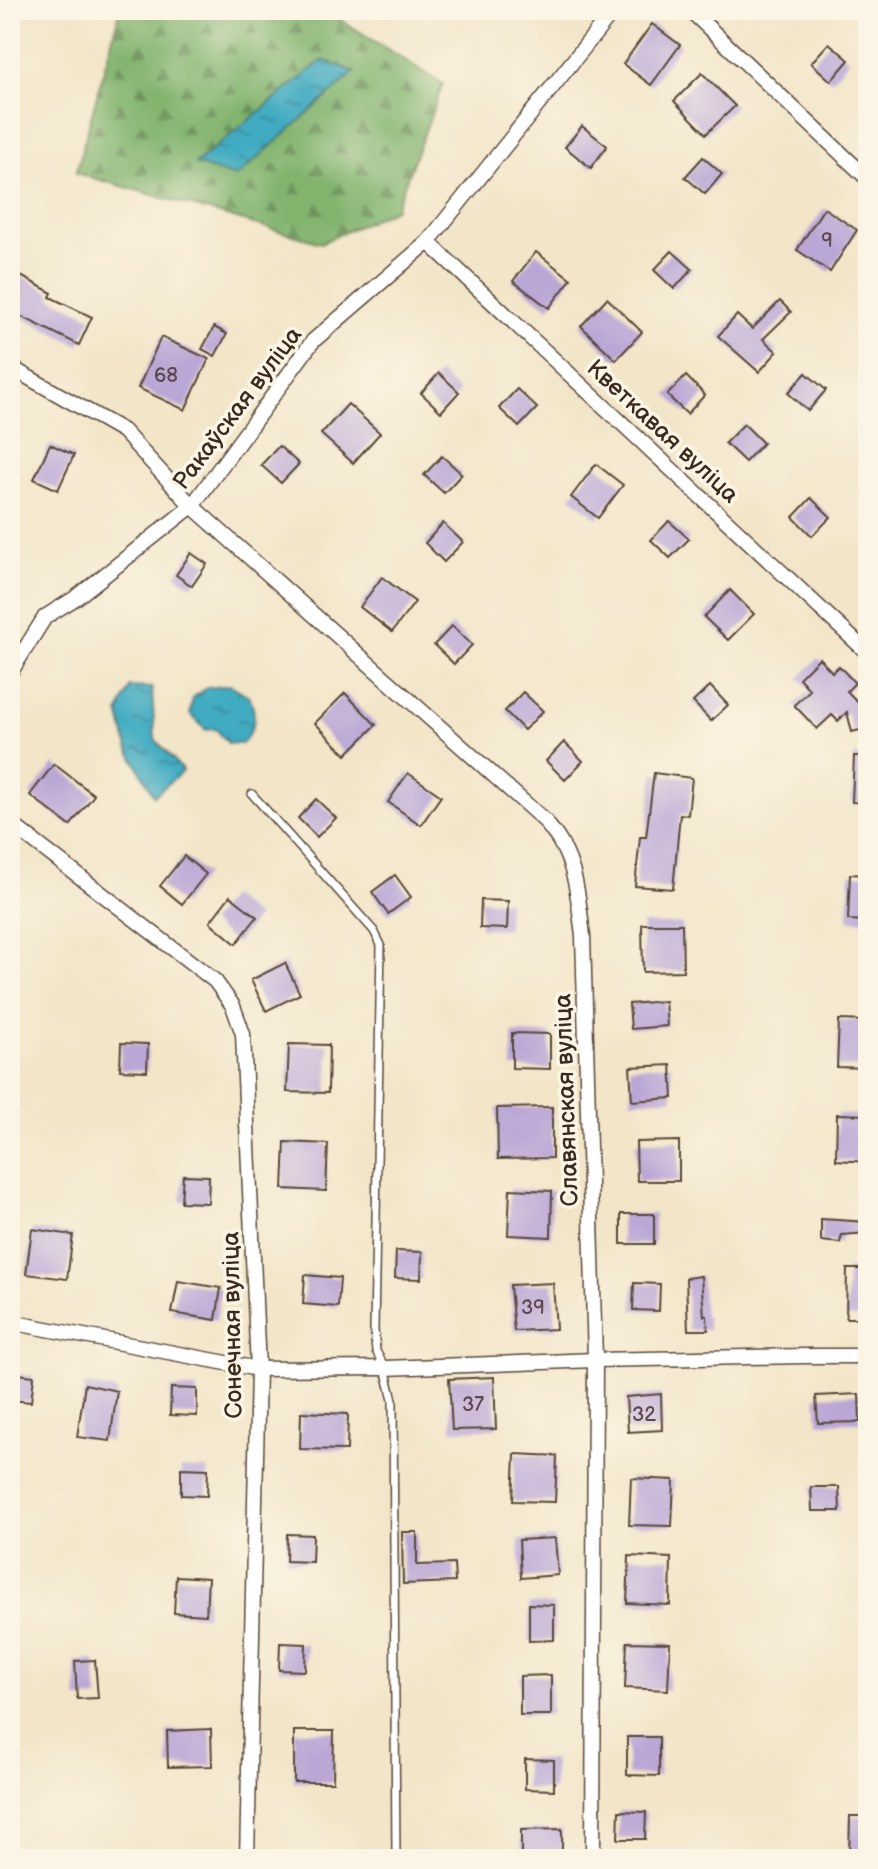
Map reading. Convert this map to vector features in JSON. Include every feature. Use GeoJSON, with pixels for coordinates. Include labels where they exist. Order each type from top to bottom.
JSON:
{"type":"FeatureCollection","features":[{"type":"Feature","properties":{"kind":"street","name":"Ракаўская вуліца"},"geometry":{"type":"LineString","coordinates":[[10,673],[45,617],[77,597],[192,506],[313,341],[428,242],[614,10]]}},
{"type":"Feature","properties":{"kind":"street"},"geometry":{"type":"LineString","coordinates":[[690,10],[868,179]]}},
{"type":"Feature","properties":{"kind":"street","name":"Кветкавая вуліца"},"geometry":{"type":"LineString","coordinates":[[428,242],[868,653]]}},
{"type":"Feature","properties":{"kind":"street","name":"Славянская вуліца"},"geometry":{"type":"LineString","coordinates":[[10,367],[123,431],[192,506],[545,821],[561,843],[570,863],[583,936],[595,1360],[593,1859]]}},
{"type":"Feature","properties":{"kind":"street","name":"Сонечная вуліца"},"geometry":{"type":"LineString","coordinates":[[10,823],[215,981],[233,1006],[243,1034],[258,1369],[247,1859]]}},
{"type":"Feature","properties":{"kind":"street"},"geometry":{"type":"LineString","coordinates":[[10,1322],[258,1369],[868,1356]]}},
{"type":"Feature","properties":{"kind":"lane"},"geometry":{"type":"LineString","coordinates":[[252,794],[374,931],[381,945],[374,1330],[376,1351],[385,1368],[393,1400],[396,1859]]}},
{"type":"Feature","properties":{"kind":"green space"},"geometry":{"type":"Polygon","coordinates":[[[120,10],[325,10],[443,84],[395,209],[321,243],[76,173],[120,10]]]}},
{"type":"Feature","properties":{"kind":"water"},"geometry":{"type":"Polygon","coordinates":[[[323,60],[355,72],[236,177],[195,164],[323,60]]]}},
{"type":"Feature","properties":{"kind":"water"},"geometry":{"type":"Polygon","coordinates":[[[231,685],[250,697],[254,710],[254,722],[242,744],[228,743],[216,729],[206,730],[190,714],[193,697],[207,688],[231,685]]]}},
{"type":"Feature","properties":{"kind":"water"},"geometry":{"type":"Polygon","coordinates":[[[130,687],[152,688],[155,739],[183,771],[154,796],[128,748],[119,712],[130,687]]]}},
{"type":"Feature","properties":{"kind":"building"},"geometry":{"type":"Polygon","coordinates":[[[652,24],[680,45],[651,85],[623,64],[652,24]]]}},
{"type":"Feature","properties":{"kind":"building"},"geometry":{"type":"Polygon","coordinates":[[[829,43],[849,60],[831,81],[811,63],[829,43]]]}},
{"type":"Feature","properties":{"kind":"building"},"geometry":{"type":"Polygon","coordinates":[[[702,73],[735,106],[706,134],[674,101],[702,73]]]}},
{"type":"Feature","properties":{"kind":"building"},"geometry":{"type":"Polygon","coordinates":[[[582,126],[607,146],[591,168],[565,147],[582,126]]]}},
{"type":"Feature","properties":{"kind":"building"},"geometry":{"type":"Polygon","coordinates":[[[703,157],[722,174],[705,194],[685,177],[703,157]]]}},
{"type":"Feature","properties":{"kind":"building"},"geometry":{"type":"Polygon","coordinates":[[[824,208],[857,230],[830,272],[797,250],[824,208]]]}},
{"type":"Feature","properties":{"kind":"building"},"geometry":{"type":"Polygon","coordinates":[[[672,251],[692,269],[674,289],[654,270],[672,251]]]}},
{"type":"Feature","properties":{"kind":"building"},"geometry":{"type":"Polygon","coordinates":[[[536,252],[571,279],[549,308],[513,281],[536,252]]]}},
{"type":"Feature","properties":{"kind":"building"},"geometry":{"type":"Polygon","coordinates":[[[10,270],[52,293],[50,297],[92,317],[79,345],[10,311],[10,270]]]}},
{"type":"Feature","properties":{"kind":"building"},"geometry":{"type":"Polygon","coordinates":[[[607,298],[642,332],[616,360],[581,326],[607,298]]]}},
{"type":"Feature","properties":{"kind":"building"},"geometry":{"type":"Polygon","coordinates":[[[780,301],[791,312],[763,339],[777,352],[759,372],[718,336],[737,315],[752,329],[780,301]]]}},
{"type":"Feature","properties":{"kind":"building"},"geometry":{"type":"Polygon","coordinates":[[[214,327],[227,334],[215,356],[202,349],[214,327]]]}},
{"type":"Feature","properties":{"kind":"building"},"geometry":{"type":"Polygon","coordinates":[[[161,337],[209,359],[185,410],[138,388],[161,337]]]}},
{"type":"Feature","properties":{"kind":"building"},"geometry":{"type":"Polygon","coordinates":[[[439,373],[459,392],[441,412],[421,393],[439,373]]]}},
{"type":"Feature","properties":{"kind":"building"},"geometry":{"type":"Polygon","coordinates":[[[806,373],[826,390],[808,411],[788,393],[806,373]]]}},
{"type":"Feature","properties":{"kind":"building"},"geometry":{"type":"Polygon","coordinates":[[[686,376],[705,395],[687,414],[667,395],[686,376]]]}},
{"type":"Feature","properties":{"kind":"building"},"geometry":{"type":"Polygon","coordinates":[[[517,389],[537,408],[519,427],[499,408],[517,389]]]}},
{"type":"Feature","properties":{"kind":"building"},"geometry":{"type":"Polygon","coordinates":[[[348,404],[380,433],[353,463],[321,434],[348,404]]]}},
{"type":"Feature","properties":{"kind":"building"},"geometry":{"type":"Polygon","coordinates":[[[744,424],[763,443],[745,462],[725,443],[744,424]]]}},
{"type":"Feature","properties":{"kind":"building"},"geometry":{"type":"Polygon","coordinates":[[[50,444],[74,455],[58,490],[34,479],[50,444]]]}},
{"type":"Feature","properties":{"kind":"building"},"geometry":{"type":"Polygon","coordinates":[[[279,446],[299,464],[281,483],[261,465],[279,446]]]}},
{"type":"Feature","properties":{"kind":"building"},"geometry":{"type":"Polygon","coordinates":[[[442,456],[462,474],[444,493],[424,475],[442,456]]]}},
{"type":"Feature","properties":{"kind":"building"},"geometry":{"type":"Polygon","coordinates":[[[596,464],[623,485],[598,518],[571,497],[596,464]]]}},
{"type":"Feature","properties":{"kind":"building"},"geometry":{"type":"Polygon","coordinates":[[[811,498],[831,517],[812,536],[793,517],[811,498]]]}},
{"type":"Feature","properties":{"kind":"building"},"geometry":{"type":"Polygon","coordinates":[[[669,521],[689,539],[670,558],[651,540],[669,521]]]}},
{"type":"Feature","properties":{"kind":"building"},"geometry":{"type":"Polygon","coordinates":[[[443,523],[463,542],[444,562],[425,543],[443,523]]]}},
{"type":"Feature","properties":{"kind":"building"},"geometry":{"type":"Polygon","coordinates":[[[191,553],[207,564],[192,586],[176,575],[191,553]]]}},
{"type":"Feature","properties":{"kind":"building"},"geometry":{"type":"Polygon","coordinates":[[[382,577],[415,602],[392,632],[360,607],[382,577]]]}},
{"type":"Feature","properties":{"kind":"building"},"geometry":{"type":"Polygon","coordinates":[[[730,590],[754,614],[728,640],[704,617],[730,590]]]}},
{"type":"Feature","properties":{"kind":"building"},"geometry":{"type":"Polygon","coordinates":[[[452,626],[472,645],[454,664],[434,645],[452,626]]]}},
{"type":"Feature","properties":{"kind":"building"},"geometry":{"type":"Polygon","coordinates":[[[819,658],[832,672],[839,666],[855,683],[847,691],[868,713],[868,728],[852,732],[847,712],[838,721],[832,715],[817,729],[794,705],[810,690],[799,678],[819,658]]]}},
{"type":"Feature","properties":{"kind":"building"},"geometry":{"type":"Polygon","coordinates":[[[710,686],[728,705],[711,721],[693,702],[710,686]]]}},
{"type":"Feature","properties":{"kind":"building"},"geometry":{"type":"Polygon","coordinates":[[[523,692],[543,711],[524,730],[505,711],[523,692]]]}},
{"type":"Feature","properties":{"kind":"building"},"geometry":{"type":"Polygon","coordinates":[[[345,693],[376,725],[346,755],[315,723],[345,693]]]}},
{"type":"Feature","properties":{"kind":"building"},"geometry":{"type":"Polygon","coordinates":[[[564,742],[583,761],[565,780],[546,761],[564,742]]]}},
{"type":"Feature","properties":{"kind":"building"},"geometry":{"type":"Polygon","coordinates":[[[854,756],[868,756],[868,803],[852,802],[854,756]]]}},
{"type":"Feature","properties":{"kind":"building"},"geometry":{"type":"Polygon","coordinates":[[[54,764],[94,795],[70,826],[30,795],[54,764]]]}},
{"type":"Feature","properties":{"kind":"building"},"geometry":{"type":"Polygon","coordinates":[[[408,773],[441,796],[421,825],[388,802],[408,773]]]}},
{"type":"Feature","properties":{"kind":"building"},"geometry":{"type":"Polygon","coordinates":[[[654,773],[692,778],[688,815],[680,814],[673,889],[635,886],[640,837],[646,837],[654,773]]]}},
{"type":"Feature","properties":{"kind":"building"},"geometry":{"type":"Polygon","coordinates":[[[316,799],[336,818],[317,837],[298,818],[316,799]]]}},
{"type":"Feature","properties":{"kind":"building"},"geometry":{"type":"Polygon","coordinates":[[[184,856],[206,874],[182,904],[160,886],[184,856]]]}},
{"type":"Feature","properties":{"kind":"building"},"geometry":{"type":"Polygon","coordinates":[[[850,874],[868,875],[868,921],[848,920],[850,874]]]}},
{"type":"Feature","properties":{"kind":"building"},"geometry":{"type":"Polygon","coordinates":[[[395,875],[411,897],[388,914],[372,892],[395,875]]]}},
{"type":"Feature","properties":{"kind":"building"},"geometry":{"type":"Polygon","coordinates":[[[230,896],[257,917],[236,944],[210,922],[230,896]]]}},
{"type":"Feature","properties":{"kind":"building"},"geometry":{"type":"Polygon","coordinates":[[[481,900],[508,901],[507,929],[480,928],[481,900]]]}},
{"type":"Feature","properties":{"kind":"building"},"geometry":{"type":"Polygon","coordinates":[[[642,924],[682,924],[683,971],[643,972],[642,924]]]}},
{"type":"Feature","properties":{"kind":"building"},"geometry":{"type":"Polygon","coordinates":[[[285,963],[300,994],[266,1011],[251,980],[285,963]]]}},
{"type":"Feature","properties":{"kind":"building"},"geometry":{"type":"Polygon","coordinates":[[[665,1001],[667,1026],[631,1029],[629,1004],[665,1001]]]}},
{"type":"Feature","properties":{"kind":"building"},"geometry":{"type":"Polygon","coordinates":[[[839,1020],[868,1021],[868,1068],[837,1067],[839,1020]]]}},
{"type":"Feature","properties":{"kind":"building"},"geometry":{"type":"Polygon","coordinates":[[[512,1033],[550,1034],[550,1069],[512,1068],[512,1033]]]}},
{"type":"Feature","properties":{"kind":"building"},"geometry":{"type":"Polygon","coordinates":[[[121,1043],[148,1044],[147,1071],[120,1070],[121,1043]]]}},
{"type":"Feature","properties":{"kind":"building"},"geometry":{"type":"Polygon","coordinates":[[[289,1044],[329,1045],[328,1093],[287,1092],[289,1044]]]}},
{"type":"Feature","properties":{"kind":"building"},"geometry":{"type":"Polygon","coordinates":[[[671,1065],[673,1098],[632,1101],[630,1067],[671,1065]]]}},
{"type":"Feature","properties":{"kind":"building"},"geometry":{"type":"Polygon","coordinates":[[[552,1107],[552,1158],[498,1159],[497,1108],[552,1107]]]}},
{"type":"Feature","properties":{"kind":"building"},"geometry":{"type":"Polygon","coordinates":[[[837,1114],[868,1115],[868,1162],[836,1160],[837,1114]]]}},
{"type":"Feature","properties":{"kind":"building"},"geometry":{"type":"Polygon","coordinates":[[[679,1141],[679,1181],[637,1181],[636,1142],[679,1141]]]}},
{"type":"Feature","properties":{"kind":"building"},"geometry":{"type":"Polygon","coordinates":[[[285,1142],[328,1144],[326,1191],[283,1189],[285,1142]]]}},
{"type":"Feature","properties":{"kind":"building"},"geometry":{"type":"Polygon","coordinates":[[[183,1175],[209,1176],[208,1203],[181,1202],[183,1175]]]}},
{"type":"Feature","properties":{"kind":"building"},"geometry":{"type":"Polygon","coordinates":[[[510,1189],[552,1191],[551,1237],[508,1235],[510,1189]]]}},
{"type":"Feature","properties":{"kind":"building"},"geometry":{"type":"Polygon","coordinates":[[[621,1214],[654,1214],[654,1244],[621,1244],[621,1214]]]}},
{"type":"Feature","properties":{"kind":"building"},"geometry":{"type":"Polygon","coordinates":[[[821,1219],[868,1222],[868,1233],[842,1235],[840,1243],[821,1241],[821,1219]]]}},
{"type":"Feature","properties":{"kind":"building"},"geometry":{"type":"Polygon","coordinates":[[[32,1229],[73,1235],[67,1279],[26,1274],[32,1229]]]}},
{"type":"Feature","properties":{"kind":"building"},"geometry":{"type":"Polygon","coordinates":[[[396,1251],[422,1252],[421,1279],[395,1278],[396,1251]]]}},
{"type":"Feature","properties":{"kind":"building"},"geometry":{"type":"Polygon","coordinates":[[[847,1269],[868,1269],[868,1318],[846,1318],[847,1269]]]}},
{"type":"Feature","properties":{"kind":"building"},"geometry":{"type":"Polygon","coordinates":[[[305,1275],[340,1278],[338,1307],[303,1304],[305,1275]]]}},
{"type":"Feature","properties":{"kind":"building"},"geometry":{"type":"Polygon","coordinates":[[[701,1276],[708,1330],[688,1330],[686,1278],[701,1276]]]}},
{"type":"Feature","properties":{"kind":"building"},"geometry":{"type":"Polygon","coordinates":[[[178,1281],[221,1288],[216,1320],[172,1313],[178,1281]]]}},
{"type":"Feature","properties":{"kind":"building"},"geometry":{"type":"Polygon","coordinates":[[[553,1283],[556,1329],[514,1331],[510,1285],[553,1283]]]}},
{"type":"Feature","properties":{"kind":"building"},"geometry":{"type":"Polygon","coordinates":[[[634,1283],[660,1284],[659,1311],[633,1310],[634,1283]]]}},
{"type":"Feature","properties":{"kind":"building"},"geometry":{"type":"Polygon","coordinates":[[[10,1373],[34,1376],[31,1402],[10,1400],[10,1373]]]}},
{"type":"Feature","properties":{"kind":"building"},"geometry":{"type":"Polygon","coordinates":[[[494,1377],[496,1429],[452,1430],[449,1379],[494,1377]]]}},
{"type":"Feature","properties":{"kind":"building"},"geometry":{"type":"Polygon","coordinates":[[[85,1384],[117,1391],[110,1441],[77,1437],[85,1384]]]}},
{"type":"Feature","properties":{"kind":"building"},"geometry":{"type":"Polygon","coordinates":[[[171,1388],[197,1389],[197,1416],[170,1415],[171,1388]]]}},
{"type":"Feature","properties":{"kind":"building"},"geometry":{"type":"Polygon","coordinates":[[[661,1394],[662,1430],[628,1432],[626,1397],[661,1394]]]}},
{"type":"Feature","properties":{"kind":"building"},"geometry":{"type":"Polygon","coordinates":[[[859,1394],[860,1422],[818,1423],[816,1396],[859,1394]]]}},
{"type":"Feature","properties":{"kind":"building"},"geometry":{"type":"Polygon","coordinates":[[[301,1412],[348,1414],[347,1450],[300,1449],[301,1412]]]}},
{"type":"Feature","properties":{"kind":"building"},"geometry":{"type":"Polygon","coordinates":[[[515,1454],[557,1456],[555,1502],[513,1501],[515,1454]]]}},
{"type":"Feature","properties":{"kind":"building"},"geometry":{"type":"Polygon","coordinates":[[[181,1468],[208,1469],[207,1496],[181,1495],[181,1468]]]}},
{"type":"Feature","properties":{"kind":"building"},"geometry":{"type":"Polygon","coordinates":[[[631,1478],[674,1480],[672,1526],[629,1525],[631,1478]]]}},
{"type":"Feature","properties":{"kind":"building"},"geometry":{"type":"Polygon","coordinates":[[[811,1487],[839,1487],[840,1511],[812,1511],[811,1487]]]}},
{"type":"Feature","properties":{"kind":"building"},"geometry":{"type":"Polygon","coordinates":[[[402,1532],[417,1532],[417,1565],[454,1564],[455,1582],[403,1584],[402,1532]]]}},
{"type":"Feature","properties":{"kind":"building"},"geometry":{"type":"Polygon","coordinates":[[[287,1534],[313,1535],[312,1562],[286,1561],[287,1534]]]}},
{"type":"Feature","properties":{"kind":"building"},"geometry":{"type":"Polygon","coordinates":[[[555,1538],[558,1575],[521,1578],[519,1540],[555,1538]]]}},
{"type":"Feature","properties":{"kind":"building"},"geometry":{"type":"Polygon","coordinates":[[[629,1556],[671,1558],[670,1605],[627,1603],[629,1556]]]}},
{"type":"Feature","properties":{"kind":"building"},"geometry":{"type":"Polygon","coordinates":[[[176,1576],[208,1578],[206,1615],[174,1613],[176,1576]]]}},
{"type":"Feature","properties":{"kind":"building"},"geometry":{"type":"Polygon","coordinates":[[[529,1604],[554,1605],[554,1640],[529,1641],[529,1604]]]}},
{"type":"Feature","properties":{"kind":"building"},"geometry":{"type":"Polygon","coordinates":[[[627,1642],[670,1643],[668,1690],[625,1688],[627,1642]]]}},
{"type":"Feature","properties":{"kind":"building"},"geometry":{"type":"Polygon","coordinates":[[[280,1643],[306,1644],[305,1671],[279,1670],[280,1643]]]}},
{"type":"Feature","properties":{"kind":"building"},"geometry":{"type":"Polygon","coordinates":[[[95,1660],[98,1698],[77,1699],[75,1661],[95,1660]]]}},
{"type":"Feature","properties":{"kind":"building"},"geometry":{"type":"Polygon","coordinates":[[[551,1675],[551,1715],[520,1715],[520,1676],[551,1675]]]}},
{"type":"Feature","properties":{"kind":"building"},"geometry":{"type":"Polygon","coordinates":[[[211,1729],[212,1766],[168,1767],[167,1731],[211,1729]]]}},
{"type":"Feature","properties":{"kind":"building"},"geometry":{"type":"Polygon","coordinates":[[[294,1731],[334,1731],[333,1782],[294,1782],[294,1731]]]}},
{"type":"Feature","properties":{"kind":"building"},"geometry":{"type":"Polygon","coordinates":[[[627,1737],[659,1737],[659,1776],[627,1775],[627,1737]]]}},
{"type":"Feature","properties":{"kind":"building"},"geometry":{"type":"Polygon","coordinates":[[[525,1759],[554,1760],[554,1790],[525,1789],[525,1759]]]}},
{"type":"Feature","properties":{"kind":"building"},"geometry":{"type":"Polygon","coordinates":[[[619,1811],[646,1812],[645,1839],[618,1839],[619,1811]]]}},
{"type":"Feature","properties":{"kind":"building"},"geometry":{"type":"Polygon","coordinates":[[[850,1816],[868,1816],[868,1859],[849,1859],[850,1816]]]}},
{"type":"Feature","properties":{"kind":"building"},"geometry":{"type":"Polygon","coordinates":[[[562,1829],[562,1859],[521,1859],[521,1830],[562,1829]]]}}]}
